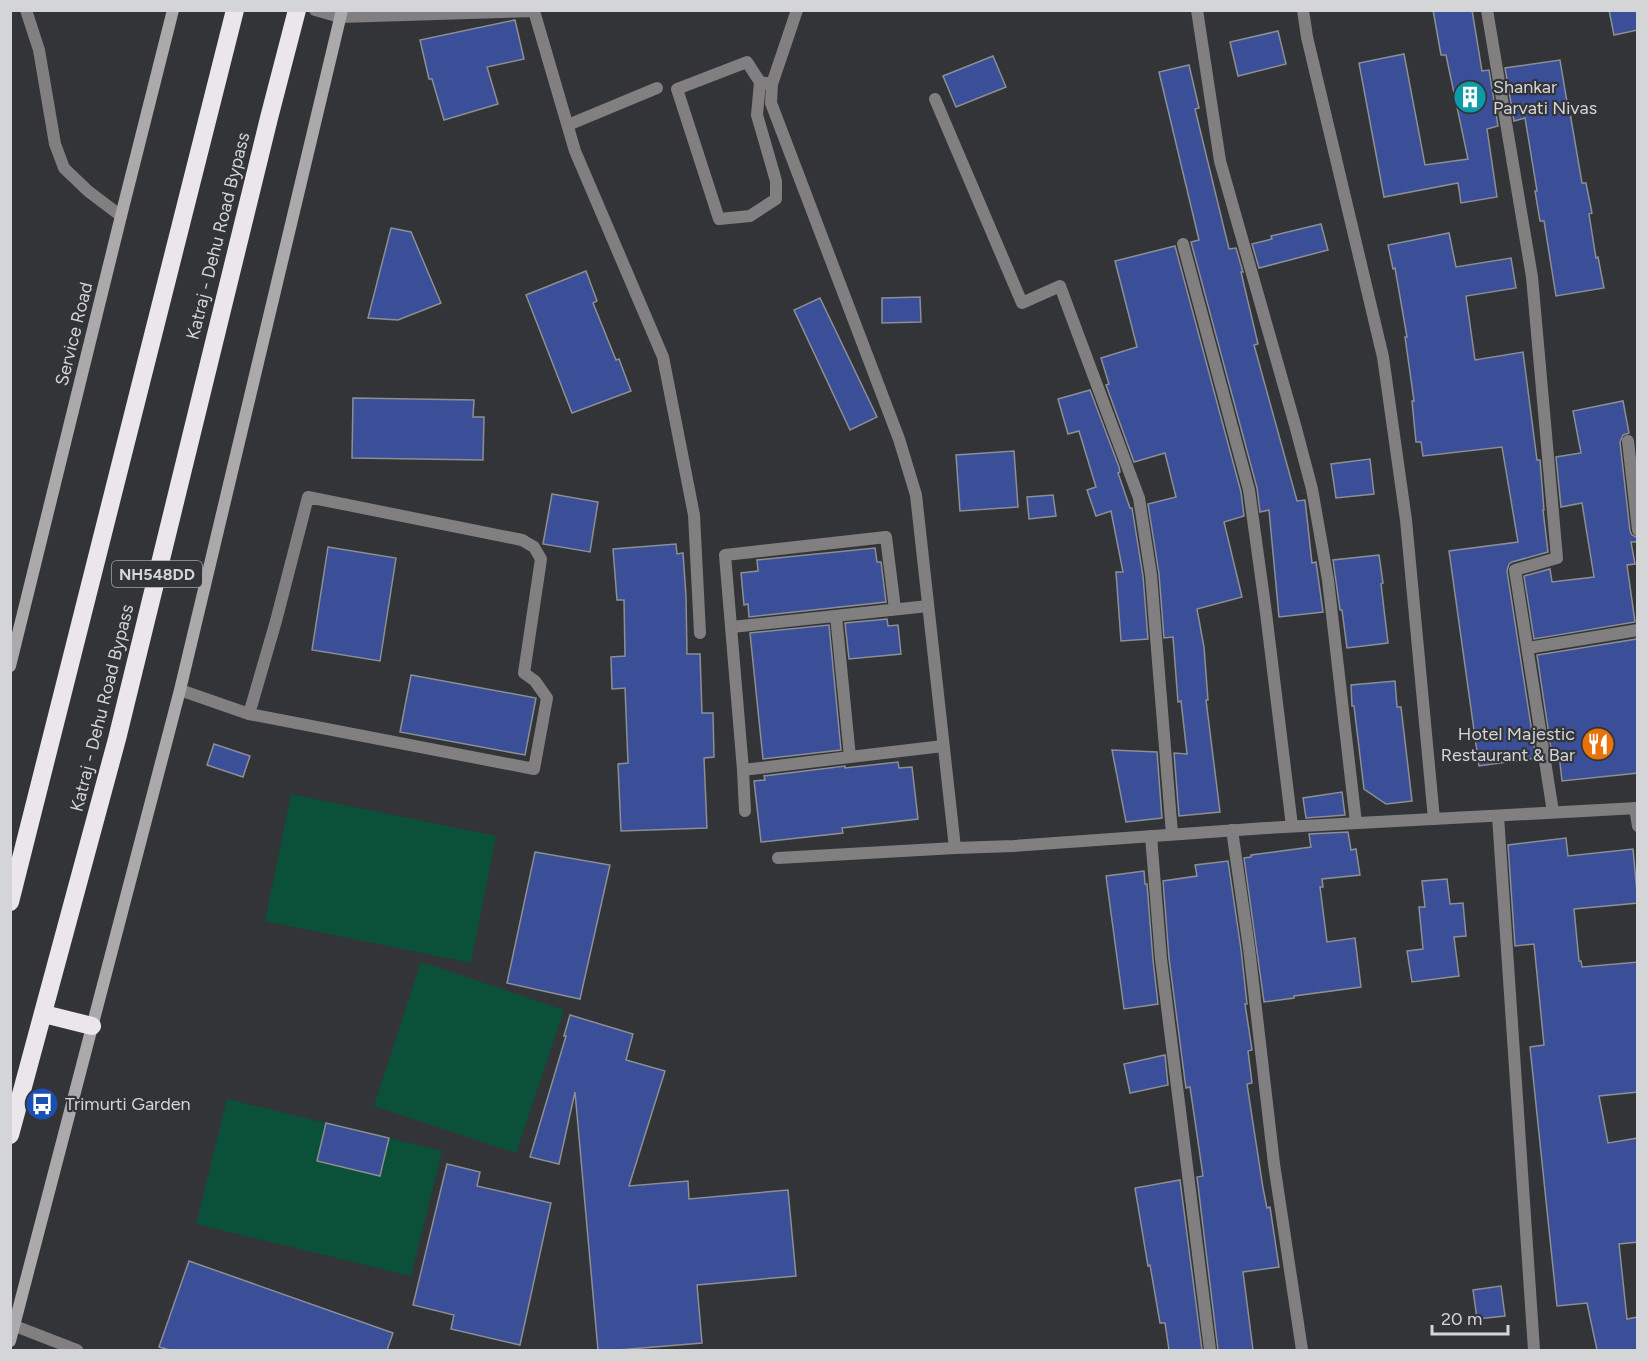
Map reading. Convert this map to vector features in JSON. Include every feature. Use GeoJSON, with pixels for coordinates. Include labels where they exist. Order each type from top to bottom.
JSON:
{"type":"FeatureCollection","features":[{"type":"Feature","properties":{"kind":"highway","name":"NH548DD"},"geometry":{"type":"LineString","coordinates":[[10,902],[235,10]]}},
{"type":"Feature","properties":{"kind":"highway","name":"Katraj - Dehu Road Bypass"},"geometry":{"type":"LineString","coordinates":[[10,1135],[119,729],[297,10]]}},
{"type":"Feature","properties":{"kind":"highway"},"geometry":{"type":"LineString","coordinates":[[44,1014],[92,1026]]}},
{"type":"Feature","properties":{"kind":"street"},"geometry":{"type":"LineString","coordinates":[[26,10],[39,50],[55,144],[64,168],[88,191],[121,216]]}},
{"type":"Feature","properties":{"kind":"street","name":"Service Road"},"geometry":{"type":"LineString","coordinates":[[10,666],[173,10]]}},
{"type":"Feature","properties":{"kind":"street"},"geometry":{"type":"LineString","coordinates":[[315,10],[341,14],[534,11],[575,151],[663,357],[694,515],[700,633]]}},
{"type":"Feature","properties":{"kind":"street"},"geometry":{"type":"LineString","coordinates":[[797,10],[766,83],[757,115],[776,181],[776,199],[750,216],[720,219],[677,89],[747,62],[766,83],[771,103],[899,439],[916,495],[955,848]]}},
{"type":"Feature","properties":{"kind":"street"},"geometry":{"type":"LineString","coordinates":[[1197,10],[1220,161],[1296,425],[1311,489],[1328,580],[1356,823]]}},
{"type":"Feature","properties":{"kind":"street"},"geometry":{"type":"LineString","coordinates":[[1303,10],[1307,37],[1383,357],[1406,520],[1434,819]]}},
{"type":"Feature","properties":{"kind":"street"},"geometry":{"type":"LineString","coordinates":[[1487,10],[1532,277],[1557,558],[1515,570],[1553,813]]}},
{"type":"Feature","properties":{"kind":"street"},"geometry":{"type":"LineString","coordinates":[[10,1341],[180,690],[341,14]]}},
{"type":"Feature","properties":{"kind":"street"},"geometry":{"type":"LineString","coordinates":[[568,125],[657,88]]}},
{"type":"Feature","properties":{"kind":"street"},"geometry":{"type":"LineString","coordinates":[[935,99],[1022,303],[1060,286],[1139,498],[1150,574],[1172,834]]}},
{"type":"Feature","properties":{"kind":"street"},"geometry":{"type":"LineString","coordinates":[[1183,244],[1249,490],[1292,826]]}},
{"type":"Feature","properties":{"kind":"street"},"geometry":{"type":"LineString","coordinates":[[1628,441],[1638,530]]}},
{"type":"Feature","properties":{"kind":"street"},"geometry":{"type":"LineString","coordinates":[[180,690],[249,714],[534,769],[547,698],[535,681],[524,673],[541,559],[534,547],[522,540],[308,497],[249,714]]}},
{"type":"Feature","properties":{"kind":"street"},"geometry":{"type":"LineString","coordinates":[[745,811],[725,555],[886,537],[895,609]]}},
{"type":"Feature","properties":{"kind":"street"},"geometry":{"type":"LineString","coordinates":[[732,627],[928,606]]}},
{"type":"Feature","properties":{"kind":"street"},"geometry":{"type":"LineString","coordinates":[[836,616],[850,757]]}},
{"type":"Feature","properties":{"kind":"street"},"geometry":{"type":"LineString","coordinates":[[1527,648],[1638,630]]}},
{"type":"Feature","properties":{"kind":"street"},"geometry":{"type":"LineString","coordinates":[[743,770],[943,746]]}},
{"type":"Feature","properties":{"kind":"street"},"geometry":{"type":"LineString","coordinates":[[778,858],[1014,846],[1292,826],[1636,808],[1638,826]]}},
{"type":"Feature","properties":{"kind":"street"},"geometry":{"type":"LineString","coordinates":[[1498,816],[1534,1350]]}},
{"type":"Feature","properties":{"kind":"street"},"geometry":{"type":"LineString","coordinates":[[1232,830],[1249,948],[1274,1164],[1302,1350]]}},
{"type":"Feature","properties":{"kind":"street"},"geometry":{"type":"LineString","coordinates":[[1151,836],[1163,971],[1210,1350]]}},
{"type":"Feature","properties":{"kind":"street"},"geometry":{"type":"LineString","coordinates":[[15,1326],[77,1350]]}},
{"type":"Feature","properties":{"kind":"green space"},"geometry":{"type":"Polygon","coordinates":[[[291,794],[496,836],[471,963],[265,921],[291,794]]]}},
{"type":"Feature","properties":{"kind":"green space"},"geometry":{"type":"Polygon","coordinates":[[[421,962],[564,1010],[516,1153],[374,1106],[421,962]]]}},
{"type":"Feature","properties":{"kind":"green space"},"geometry":{"type":"Polygon","coordinates":[[[227,1099],[326,1123],[317,1161],[380,1176],[389,1138],[442,1151],[411,1276],[196,1224],[227,1099]]]}},
{"type":"Feature","properties":{"kind":"building"},"geometry":{"type":"Polygon","coordinates":[[[1433,10],[1472,10],[1482,71],[1489,70],[1498,126],[1487,129],[1497,197],[1461,203],[1458,183],[1384,197],[1359,63],[1404,54],[1425,165],[1468,159],[1446,55],[1441,55],[1433,10]]]}},
{"type":"Feature","properties":{"kind":"building"},"geometry":{"type":"Polygon","coordinates":[[[1609,10],[1638,10],[1638,30],[1614,35],[1609,10]]]}},
{"type":"Feature","properties":{"kind":"building"},"geometry":{"type":"Polygon","coordinates":[[[515,20],[524,59],[487,67],[498,104],[444,120],[432,79],[429,79],[420,40],[515,20]]]}},
{"type":"Feature","properties":{"kind":"building"},"geometry":{"type":"Polygon","coordinates":[[[1278,31],[1286,64],[1238,76],[1230,42],[1278,31]]]}},
{"type":"Feature","properties":{"kind":"building"},"geometry":{"type":"Polygon","coordinates":[[[993,56],[1006,87],[956,107],[943,76],[993,56]]]}},
{"type":"Feature","properties":{"kind":"building"},"geometry":{"type":"Polygon","coordinates":[[[1560,60],[1582,183],[1586,183],[1592,213],[1589,214],[1596,258],[1598,257],[1604,288],[1556,296],[1544,221],[1540,221],[1525,118],[1514,121],[1505,68],[1560,60]]]}},
{"type":"Feature","properties":{"kind":"building"},"geometry":{"type":"Polygon","coordinates":[[[1189,65],[1199,108],[1195,109],[1229,249],[1236,248],[1243,272],[1241,272],[1258,344],[1254,345],[1297,501],[1305,500],[1312,563],[1316,562],[1323,612],[1279,617],[1269,510],[1260,512],[1257,488],[1191,242],[1199,240],[1159,72],[1189,65]]]}},
{"type":"Feature","properties":{"kind":"building"},"geometry":{"type":"Polygon","coordinates":[[[1321,224],[1328,250],[1259,268],[1252,244],[1272,239],[1271,236],[1321,224]]]}},
{"type":"Feature","properties":{"kind":"building"},"geometry":{"type":"Polygon","coordinates":[[[391,228],[411,232],[441,303],[398,320],[368,318],[391,228]]]}},
{"type":"Feature","properties":{"kind":"building"},"geometry":{"type":"Polygon","coordinates":[[[1449,233],[1456,267],[1511,258],[1516,288],[1466,296],[1475,360],[1523,352],[1537,460],[1540,460],[1548,552],[1512,562],[1507,571],[1536,758],[1479,766],[1449,551],[1518,542],[1502,447],[1423,456],[1421,442],[1416,442],[1412,401],[1414,401],[1405,337],[1407,337],[1395,268],[1393,269],[1388,245],[1449,233]]]}},
{"type":"Feature","properties":{"kind":"building"},"geometry":{"type":"Polygon","coordinates":[[[1175,246],[1241,492],[1244,516],[1224,522],[1242,597],[1197,609],[1204,647],[1208,700],[1206,700],[1220,812],[1179,816],[1174,753],[1187,754],[1181,701],[1178,702],[1173,637],[1164,638],[1159,574],[1148,504],[1176,497],[1165,453],[1134,462],[1106,385],[1109,384],[1101,358],[1137,347],[1115,261],[1175,246]]]}},
{"type":"Feature","properties":{"kind":"building"},"geometry":{"type":"Polygon","coordinates":[[[586,271],[597,301],[593,303],[631,391],[572,413],[526,295],[586,271]]]}},
{"type":"Feature","properties":{"kind":"building"},"geometry":{"type":"Polygon","coordinates":[[[920,297],[921,322],[882,323],[882,298],[920,297]]]}},
{"type":"Feature","properties":{"kind":"building"},"geometry":{"type":"Polygon","coordinates":[[[820,298],[877,417],[850,430],[794,310],[820,298]]]}},
{"type":"Feature","properties":{"kind":"building"},"geometry":{"type":"Polygon","coordinates":[[[1090,390],[1119,467],[1120,472],[1118,473],[1130,508],[1132,508],[1143,576],[1148,639],[1121,641],[1116,572],[1123,572],[1111,511],[1096,516],[1087,490],[1096,487],[1079,431],[1068,434],[1058,399],[1090,390]]]}},
{"type":"Feature","properties":{"kind":"building"},"geometry":{"type":"Polygon","coordinates":[[[353,398],[474,400],[473,417],[484,417],[483,460],[352,458],[353,398]]]}},
{"type":"Feature","properties":{"kind":"building"},"geometry":{"type":"Polygon","coordinates":[[[1623,401],[1629,433],[1623,435],[1620,442],[1630,531],[1638,538],[1638,542],[1631,542],[1635,564],[1627,565],[1635,622],[1534,639],[1524,576],[1550,569],[1552,582],[1594,577],[1582,503],[1561,507],[1556,457],[1581,453],[1573,411],[1623,401]]]}},
{"type":"Feature","properties":{"kind":"building"},"geometry":{"type":"Polygon","coordinates":[[[1014,451],[1018,507],[960,511],[956,455],[1014,451]]]}},
{"type":"Feature","properties":{"kind":"building"},"geometry":{"type":"Polygon","coordinates":[[[1370,459],[1374,494],[1336,498],[1331,464],[1370,459]]]}},
{"type":"Feature","properties":{"kind":"building"},"geometry":{"type":"Polygon","coordinates":[[[552,494],[598,502],[590,552],[543,544],[552,494]]]}},
{"type":"Feature","properties":{"kind":"building"},"geometry":{"type":"Polygon","coordinates":[[[1053,495],[1056,516],[1029,519],[1027,497],[1053,495]]]}},
{"type":"Feature","properties":{"kind":"building"},"geometry":{"type":"Polygon","coordinates":[[[676,544],[677,554],[683,553],[687,654],[700,654],[702,713],[713,713],[714,757],[704,758],[707,828],[621,831],[618,764],[628,763],[625,688],[612,689],[611,657],[625,656],[624,600],[617,600],[613,549],[676,544]]]}},
{"type":"Feature","properties":{"kind":"building"},"geometry":{"type":"Polygon","coordinates":[[[328,547],[396,558],[380,661],[312,650],[328,547]]]}},
{"type":"Feature","properties":{"kind":"building"},"geometry":{"type":"Polygon","coordinates":[[[875,548],[877,562],[881,562],[886,602],[749,617],[748,604],[744,605],[741,573],[758,571],[757,560],[875,548]]]}},
{"type":"Feature","properties":{"kind":"building"},"geometry":{"type":"Polygon","coordinates":[[[1379,555],[1388,643],[1347,648],[1333,560],[1379,555]]]}},
{"type":"Feature","properties":{"kind":"building"},"geometry":{"type":"Polygon","coordinates":[[[887,619],[888,626],[898,625],[901,654],[849,659],[845,623],[887,619]]]}},
{"type":"Feature","properties":{"kind":"building"},"geometry":{"type":"Polygon","coordinates":[[[829,625],[841,750],[763,759],[750,633],[829,625]]]}},
{"type":"Feature","properties":{"kind":"building"},"geometry":{"type":"Polygon","coordinates":[[[1637,639],[1638,773],[1562,781],[1559,754],[1552,755],[1537,655],[1637,639]]]}},
{"type":"Feature","properties":{"kind":"building"},"geometry":{"type":"Polygon","coordinates":[[[411,675],[536,698],[525,755],[400,732],[411,675]]]}},
{"type":"Feature","properties":{"kind":"building"},"geometry":{"type":"Polygon","coordinates":[[[1395,681],[1397,707],[1401,707],[1412,801],[1386,804],[1364,789],[1351,685],[1395,681]]]}},
{"type":"Feature","properties":{"kind":"building"},"geometry":{"type":"Polygon","coordinates":[[[214,744],[250,756],[243,777],[207,765],[214,744]]]}},
{"type":"Feature","properties":{"kind":"building"},"geometry":{"type":"Polygon","coordinates":[[[1112,750],[1157,752],[1162,818],[1126,822],[1112,750]]]}},
{"type":"Feature","properties":{"kind":"building"},"geometry":{"type":"Polygon","coordinates":[[[898,762],[899,768],[912,767],[918,819],[842,828],[843,833],[761,842],[754,781],[765,780],[764,776],[898,762]]]}},
{"type":"Feature","properties":{"kind":"building"},"geometry":{"type":"Polygon","coordinates":[[[1342,792],[1345,815],[1306,818],[1303,798],[1342,792]]]}},
{"type":"Feature","properties":{"kind":"building"},"geometry":{"type":"Polygon","coordinates":[[[1348,832],[1351,850],[1356,849],[1360,875],[1322,879],[1323,887],[1320,887],[1327,942],[1355,938],[1361,987],[1264,1002],[1244,858],[1251,857],[1251,855],[1311,847],[1309,834],[1348,832]]]}},
{"type":"Feature","properties":{"kind":"building"},"geometry":{"type":"Polygon","coordinates":[[[1566,838],[1568,856],[1633,849],[1638,903],[1574,909],[1579,961],[1582,967],[1638,962],[1638,1092],[1599,1096],[1608,1143],[1638,1138],[1638,1242],[1619,1244],[1627,1319],[1638,1317],[1638,1350],[1597,1350],[1587,1303],[1557,1306],[1530,1047],[1544,1045],[1534,944],[1515,946],[1508,845],[1566,838]]]}},
{"type":"Feature","properties":{"kind":"building"},"geometry":{"type":"Polygon","coordinates":[[[535,852],[610,865],[580,999],[507,983],[535,852]]]}},
{"type":"Feature","properties":{"kind":"building"},"geometry":{"type":"Polygon","coordinates":[[[1228,861],[1241,949],[1247,1004],[1245,1004],[1252,1050],[1248,1051],[1252,1083],[1247,1084],[1263,1188],[1267,1208],[1270,1207],[1279,1267],[1243,1272],[1253,1350],[1218,1350],[1197,1177],[1203,1176],[1190,1087],[1186,1088],[1185,1081],[1169,958],[1163,881],[1197,876],[1195,865],[1228,861]]]}},
{"type":"Feature","properties":{"kind":"building"},"geometry":{"type":"Polygon","coordinates":[[[1144,871],[1158,1004],[1124,1009],[1106,876],[1144,871]]]}},
{"type":"Feature","properties":{"kind":"building"},"geometry":{"type":"Polygon","coordinates":[[[1447,879],[1450,904],[1463,903],[1466,936],[1454,937],[1459,976],[1412,982],[1407,951],[1423,949],[1419,907],[1425,907],[1422,881],[1447,879]]]}},
{"type":"Feature","properties":{"kind":"building"},"geometry":{"type":"Polygon","coordinates":[[[570,1015],[633,1034],[626,1060],[665,1071],[629,1186],[688,1181],[689,1199],[788,1190],[796,1276],[697,1285],[702,1343],[598,1350],[575,1092],[559,1164],[530,1157],[566,1036],[564,1036],[570,1015]]]}},
{"type":"Feature","properties":{"kind":"building"},"geometry":{"type":"Polygon","coordinates":[[[1165,1055],[1168,1085],[1130,1093],[1124,1064],[1165,1055]]]}},
{"type":"Feature","properties":{"kind":"building"},"geometry":{"type":"Polygon","coordinates":[[[326,1123],[389,1138],[380,1176],[317,1161],[326,1123]]]}},
{"type":"Feature","properties":{"kind":"building"},"geometry":{"type":"Polygon","coordinates":[[[447,1164],[480,1172],[477,1186],[551,1203],[520,1345],[451,1329],[454,1315],[413,1305],[447,1164]]]}},
{"type":"Feature","properties":{"kind":"building"},"geometry":{"type":"Polygon","coordinates":[[[1180,1180],[1202,1350],[1169,1350],[1165,1323],[1160,1323],[1150,1265],[1148,1266],[1135,1188],[1180,1180]]]}},
{"type":"Feature","properties":{"kind":"building"},"geometry":{"type":"Polygon","coordinates":[[[189,1261],[393,1333],[387,1350],[170,1350],[159,1347],[189,1261]]]}},
{"type":"Feature","properties":{"kind":"building"},"geometry":{"type":"Polygon","coordinates":[[[1501,1286],[1505,1316],[1477,1319],[1473,1290],[1501,1286]]]}},
{"type":"Feature","properties":{"kind":"place","name":"Shankar Parvati Nivas"},"geometry":{"type":"Point","coordinates":[1470,97]}},
{"type":"Feature","properties":{"kind":"place","name":"Hotel Majestic Restaurant & Bar"},"geometry":{"type":"Point","coordinates":[1598,744]}},
{"type":"Feature","properties":{"kind":"place","name":"Trimurti Garden"},"geometry":{"type":"Point","coordinates":[42,1104]}}]}
